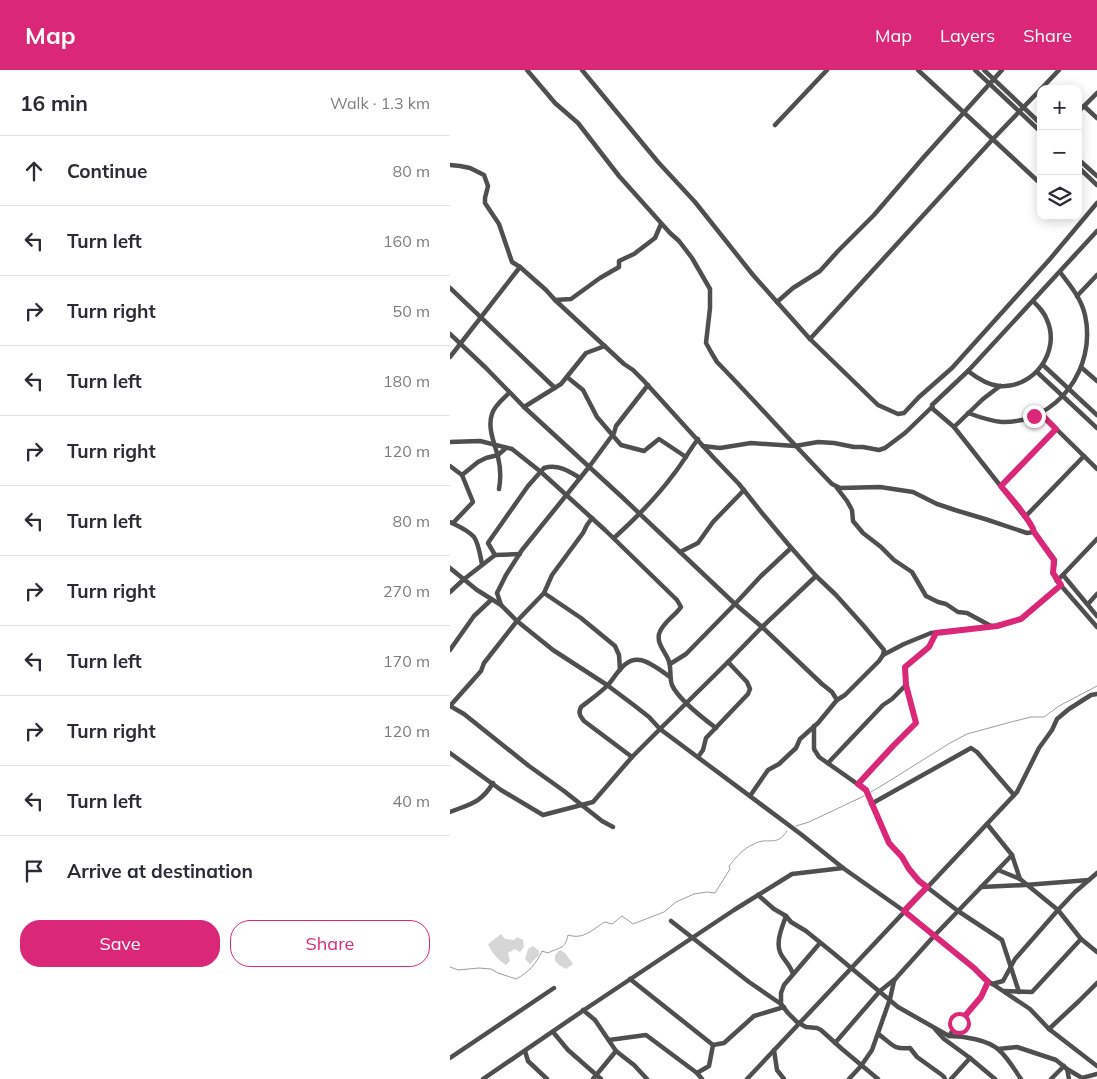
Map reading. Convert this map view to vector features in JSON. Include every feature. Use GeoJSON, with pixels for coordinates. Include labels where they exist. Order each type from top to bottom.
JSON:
{"type":"FeatureCollection","features":[{"type":"Feature","properties":{"kind":"street"},"geometry":{"type":"LineString","coordinates":[[527,70],[555,103],[578,123],[619,176],[679,241],[692,258],[710,289],[706,343],[717,362],[773,420],[794,446],[832,484],[846,489],[880,487],[913,492],[937,504],[955,510],[1027,533],[1034,532]]}},
{"type":"Feature","properties":{"kind":"street"},"geometry":{"type":"LineString","coordinates":[[582,70],[658,162],[695,202],[753,275],[810,339],[878,405],[898,414],[904,413],[952,368],[1050,259],[1097,203]]}},
{"type":"Feature","properties":{"kind":"street"},"geometry":{"type":"LineString","coordinates":[[775,125],[827,70]]}},
{"type":"Feature","properties":{"kind":"street"},"geometry":{"type":"LineString","coordinates":[[918,70],[1037,180]]}},
{"type":"Feature","properties":{"kind":"street"},"geometry":{"type":"LineString","coordinates":[[975,70],[1039,130]]}},
{"type":"Feature","properties":{"kind":"street"},"geometry":{"type":"LineString","coordinates":[[984,70],[1037,120]]}},
{"type":"Feature","properties":{"kind":"street"},"geometry":{"type":"LineString","coordinates":[[777,302],[793,288],[820,271],[874,215],[1002,70]]}},
{"type":"Feature","properties":{"kind":"street"},"geometry":{"type":"LineString","coordinates":[[1045,85],[1059,70]]}},
{"type":"Feature","properties":{"kind":"street"},"geometry":{"type":"LineString","coordinates":[[810,339],[1037,93]]}},
{"type":"Feature","properties":{"kind":"street"},"geometry":{"type":"LineString","coordinates":[[1097,93],[1084,106],[1097,118]]}},
{"type":"Feature","properties":{"kind":"street"},"geometry":{"type":"LineString","coordinates":[[1082,163],[1097,176]]}},
{"type":"Feature","properties":{"kind":"street"},"geometry":{"type":"LineString","coordinates":[[450,165],[470,168],[484,175],[488,186],[485,198],[486,203],[499,224],[512,262],[546,290],[648,385],[744,490],[762,514],[816,576],[836,594],[863,625],[884,650],[883,655]]}},
{"type":"Feature","properties":{"kind":"street"},"geometry":{"type":"LineString","coordinates":[[1082,172],[1097,185]]}},
{"type":"Feature","properties":{"kind":"street"},"geometry":{"type":"LineString","coordinates":[[555,300],[571,299],[619,267],[620,261],[634,254],[655,238],[662,224]]}},
{"type":"Feature","properties":{"kind":"street"},"geometry":{"type":"LineString","coordinates":[[703,446],[720,448],[751,444],[794,446],[818,442],[879,450],[885,448],[905,433],[968,371],[1097,231]]}},
{"type":"Feature","properties":{"kind":"street"},"geometry":{"type":"LineString","coordinates":[[450,357],[520,267]]}},
{"type":"Feature","properties":{"kind":"street"},"geometry":{"type":"LineString","coordinates":[[968,413],[1001,422],[1018,420],[1034,416],[1050,408],[1070,390],[1082,368],[1088,346],[1088,330],[1085,314],[1077,296],[1060,272]]}},
{"type":"Feature","properties":{"kind":"street"},"geometry":{"type":"LineString","coordinates":[[1077,296],[1096,277]]}},
{"type":"Feature","properties":{"kind":"street"},"geometry":{"type":"LineString","coordinates":[[450,288],[555,388]]}},
{"type":"Feature","properties":{"kind":"street"},"geometry":{"type":"LineString","coordinates":[[954,427],[1000,386],[1019,383],[1028,379],[1043,365],[1050,349],[1051,331],[1041,310],[1033,301]]}},
{"type":"Feature","properties":{"kind":"street"},"geometry":{"type":"LineString","coordinates":[[450,334],[509,393],[832,692],[837,700]]}},
{"type":"Feature","properties":{"kind":"street"},"geometry":{"type":"LineString","coordinates":[[524,407],[561,384],[586,353],[605,346]]}},
{"type":"Feature","properties":{"kind":"street"},"geometry":{"type":"LineString","coordinates":[[1043,365],[1097,415]]}},
{"type":"Feature","properties":{"kind":"street"},"geometry":{"type":"LineString","coordinates":[[1082,368],[1097,382]]}},
{"type":"Feature","properties":{"kind":"street"},"geometry":{"type":"LineString","coordinates":[[968,371],[976,378],[1000,386]]}},
{"type":"Feature","properties":{"kind":"street"},"geometry":{"type":"LineString","coordinates":[[1037,372],[1097,428]]}},
{"type":"Feature","properties":{"kind":"street"},"geometry":{"type":"LineString","coordinates":[[567,377],[583,390],[598,417],[621,445],[644,451],[659,439],[686,457]]}},
{"type":"Feature","properties":{"kind":"street"},"geometry":{"type":"LineString","coordinates":[[500,605],[497,593],[520,554],[589,467],[614,433],[616,426],[648,385]]}},
{"type":"Feature","properties":{"kind":"street"},"geometry":{"type":"LineString","coordinates":[[499,489],[501,475],[491,429],[491,416],[494,408],[509,393]]}},
{"type":"Feature","properties":{"kind":"street"},"geometry":{"type":"LineString","coordinates":[[932,407],[954,427],[1025,517],[1054,560],[1053,573],[1059,583],[1097,627]]}},
{"type":"Feature","properties":{"kind":"street"},"geometry":{"type":"LineString","coordinates":[[1040,413],[1097,469]]}},
{"type":"Feature","properties":{"kind":"street"},"geometry":{"type":"LineString","coordinates":[[1001,486],[1056,429]]}},
{"type":"Feature","properties":{"kind":"street"},"geometry":{"type":"LineString","coordinates":[[614,538],[640,514],[669,480],[698,440]]}},
{"type":"Feature","properties":{"kind":"street"},"geometry":{"type":"LineString","coordinates":[[450,442],[480,441],[512,449],[541,472],[614,538],[680,604],[681,607],[661,629],[659,634],[660,646],[670,664],[670,677],[674,690],[716,728]]}},
{"type":"Feature","properties":{"kind":"street"},"geometry":{"type":"LineString","coordinates":[[462,476],[478,462],[498,455],[506,448]]}},
{"type":"Feature","properties":{"kind":"street"},"geometry":{"type":"LineString","coordinates":[[1025,517],[1084,456]]}},
{"type":"Feature","properties":{"kind":"street"},"geometry":{"type":"LineString","coordinates":[[450,466],[462,476],[473,502],[451,523],[464,529],[474,537],[482,564]]}},
{"type":"Feature","properties":{"kind":"street"},"geometry":{"type":"LineString","coordinates":[[495,555],[488,543],[528,486],[544,468],[562,468],[580,478]]}},
{"type":"Feature","properties":{"kind":"street"},"geometry":{"type":"LineString","coordinates":[[837,486],[852,510],[854,521],[863,533],[882,547],[894,560],[912,572],[926,596],[946,604],[958,612],[967,613],[991,626]]}},
{"type":"Feature","properties":{"kind":"street"},"geometry":{"type":"LineString","coordinates":[[680,552],[698,543],[713,522],[744,490]]}},
{"type":"Feature","properties":{"kind":"street"},"geometry":{"type":"LineString","coordinates":[[592,518],[583,534],[552,575],[544,593],[517,621],[484,663],[481,671],[450,706],[464,714],[529,766],[602,821],[613,827]]}},
{"type":"Feature","properties":{"kind":"street"},"geometry":{"type":"LineString","coordinates":[[750,796],[768,770],[779,764],[796,748],[800,739],[837,700],[864,677],[883,655],[931,633],[991,626],[1021,619],[1059,583],[1063,575],[1097,539]]}},
{"type":"Feature","properties":{"kind":"street"},"geometry":{"type":"LineString","coordinates":[[670,664],[686,654],[761,576],[791,548]]}},
{"type":"Feature","properties":{"kind":"street"},"geometry":{"type":"LineString","coordinates":[[450,592],[495,555],[520,554]]}},
{"type":"Feature","properties":{"kind":"street"},"geometry":{"type":"LineString","coordinates":[[450,568],[463,580],[500,605],[553,650],[607,685],[698,758],[802,835],[843,868],[904,911],[990,983],[1030,1009],[1049,1029],[1097,1066]]}},
{"type":"Feature","properties":{"kind":"street"},"geometry":{"type":"LineString","coordinates":[[1063,575],[1097,616]]}},
{"type":"Feature","properties":{"kind":"street"},"geometry":{"type":"LineString","coordinates":[[450,753],[509,795],[543,815],[593,802],[660,728],[816,576]]}},
{"type":"Feature","properties":{"kind":"street"},"geometry":{"type":"LineString","coordinates":[[544,593],[581,618],[615,646],[619,655],[620,670]]}},
{"type":"Feature","properties":{"kind":"street"},"geometry":{"type":"LineString","coordinates":[[1088,604],[1097,594]]}},
{"type":"Feature","properties":{"kind":"street"},"geometry":{"type":"LineString","coordinates":[[450,650],[474,616],[491,600]]}},
{"type":"Feature","properties":{"kind":"street"},"geometry":{"type":"LineString","coordinates":[[858,784],[916,723],[906,685],[905,667],[929,647],[936,633]]}},
{"type":"Feature","properties":{"kind":"street"},"geometry":{"type":"LineString","coordinates":[[632,757],[584,721],[579,711],[581,707],[607,685],[623,666],[631,661],[643,660],[670,677]]}},
{"type":"Feature","properties":{"kind":"street"},"geometry":{"type":"LineString","coordinates":[[698,758],[703,750],[706,738],[748,694],[750,689],[747,682],[728,662]]}},
{"type":"Feature","properties":{"kind":"street"},"geometry":{"type":"LineString","coordinates":[[828,763],[906,685]]}},
{"type":"Feature","properties":{"kind":"street"},"geometry":{"type":"LineString","coordinates":[[747,1079],[1014,795],[1057,719],[1076,704],[1091,695],[1097,694]]}},
{"type":"Feature","properties":{"kind":"street"},"geometry":{"type":"LineString","coordinates":[[814,726],[814,749],[819,757],[866,790],[889,843],[902,857],[919,881],[958,911],[1002,940],[1019,992]]}},
{"type":"Feature","properties":{"kind":"street"},"geometry":{"type":"LineString","coordinates":[[872,804],[971,748],[977,752],[1014,795]]}},
{"type":"Feature","properties":{"kind":"street"},"geometry":{"type":"LineString","coordinates":[[450,812],[476,802],[487,793],[492,783]]}},
{"type":"Feature","properties":{"kind":"street"},"geometry":{"type":"LineString","coordinates":[[987,824],[1012,855],[1020,879]]}},
{"type":"Feature","properties":{"kind":"street"},"geometry":{"type":"LineString","coordinates":[[835,1044],[880,991],[897,977],[1012,855]]}},
{"type":"Feature","properties":{"kind":"street"},"geometry":{"type":"LineString","coordinates":[[483,1079],[583,1010],[792,874],[843,868]]}},
{"type":"Feature","properties":{"kind":"street"},"geometry":{"type":"LineString","coordinates":[[998,870],[1020,879],[1058,910],[1081,939],[1097,952]]}},
{"type":"Feature","properties":{"kind":"street"},"geometry":{"type":"LineString","coordinates":[[949,1036],[990,983],[1003,981],[1016,959],[1058,910],[1075,892],[1097,874]]}},
{"type":"Feature","properties":{"kind":"street"},"geometry":{"type":"LineString","coordinates":[[981,887],[1091,880]]}},
{"type":"Feature","properties":{"kind":"street"},"geometry":{"type":"LineString","coordinates":[[758,896],[852,967],[898,1006],[949,1036],[959,1036],[991,1044],[998,1049],[1021,1079]]}},
{"type":"Feature","properties":{"kind":"street"},"geometry":{"type":"LineString","coordinates":[[786,916],[778,947],[793,974]]}},
{"type":"Feature","properties":{"kind":"street"},"geometry":{"type":"LineString","coordinates":[[671,921],[782,1006],[799,1023],[806,1027],[821,1030],[878,1079]]}},
{"type":"Feature","properties":{"kind":"street"},"geometry":{"type":"LineString","coordinates":[[1002,991],[1032,992],[1081,939]]}},
{"type":"Feature","properties":{"kind":"street"},"geometry":{"type":"LineString","coordinates":[[782,1006],[781,993],[784,985],[820,943]]}},
{"type":"Feature","properties":{"kind":"street"},"geometry":{"type":"LineString","coordinates":[[849,1079],[872,1050],[890,999],[894,981],[897,977]]}},
{"type":"Feature","properties":{"kind":"street"},"geometry":{"type":"LineString","coordinates":[[630,979],[713,1046]]}},
{"type":"Feature","properties":{"kind":"street"},"geometry":{"type":"LineString","coordinates":[[1049,1029],[1097,983]]}},
{"type":"Feature","properties":{"kind":"street"},"geometry":{"type":"LineString","coordinates":[[450,1058],[554,988]]}},
{"type":"Feature","properties":{"kind":"street"},"geometry":{"type":"LineString","coordinates":[[713,1046],[724,1043],[754,1016],[782,1006]]}},
{"type":"Feature","properties":{"kind":"street"},"geometry":{"type":"LineString","coordinates":[[583,1010],[595,1020],[616,1051],[634,1065],[647,1079]]}},
{"type":"Feature","properties":{"kind":"street"},"geometry":{"type":"LineString","coordinates":[[933,1026],[944,1039],[995,1079]]}},
{"type":"Feature","properties":{"kind":"street"},"geometry":{"type":"LineString","coordinates":[[553,1032],[568,1050],[597,1078],[616,1051]]}},
{"type":"Feature","properties":{"kind":"street"},"geometry":{"type":"LineString","coordinates":[[878,1034],[895,1047],[900,1049],[910,1048],[917,1057],[945,1079]]}},
{"type":"Feature","properties":{"kind":"street"},"geometry":{"type":"LineString","coordinates":[[609,1040],[646,1035],[697,1073],[702,1079]]}},
{"type":"Feature","properties":{"kind":"street"},"geometry":{"type":"LineString","coordinates":[[697,1073],[709,1066],[713,1046]]}},
{"type":"Feature","properties":{"kind":"street"},"geometry":{"type":"LineString","coordinates":[[998,1049],[1017,1047],[1056,1060],[1082,1078],[1097,1074]]}},
{"type":"Feature","properties":{"kind":"street"},"geometry":{"type":"LineString","coordinates":[[774,1050],[777,1070],[784,1079]]}},
{"type":"Feature","properties":{"kind":"street"},"geometry":{"type":"LineString","coordinates":[[525,1051],[528,1061],[548,1079]]}},
{"type":"Feature","properties":{"kind":"street"},"geometry":{"type":"LineString","coordinates":[[951,1079],[970,1058]]}},
{"type":"Feature","properties":{"kind":"street"},"geometry":{"type":"LineString","coordinates":[[1051,1079],[1065,1068]]}},
{"type":"Feature","properties":{"kind":"street"},"geometry":{"type":"LineString","coordinates":[[1065,1068],[1069,1079]]}},
{"type":"Feature","properties":{"kind":"street"},"geometry":{"type":"LineString","coordinates":[[491,1074],[497,1079]]}},
{"type":"Feature","properties":{"kind":"shaded area"},"geometry":{"type":"Polygon","coordinates":[[[501,934],[505,939],[514,940],[517,937],[523,940],[524,947],[520,952],[515,949],[508,953],[510,961],[506,965],[500,961],[488,944],[501,934]]]}},
{"type":"Feature","properties":{"kind":"shaded area"},"geometry":{"type":"Polygon","coordinates":[[[533,946],[539,951],[539,955],[530,964],[525,959],[528,949],[533,946]]]}},
{"type":"Feature","properties":{"kind":"shaded area"},"geometry":{"type":"Polygon","coordinates":[[[560,950],[565,953],[573,964],[566,969],[555,961],[555,955],[560,950]]]}},
{"type":"Feature","properties":{"kind":"waterway"},"geometry":{"type":"LineString","coordinates":[[871,792],[967,734],[1031,717],[1044,717],[1059,706],[1097,686]]}},
{"type":"Feature","properties":{"kind":"waterway"},"geometry":{"type":"LineString","coordinates":[[796,826],[809,822],[864,796]]}},
{"type":"Feature","properties":{"kind":"waterway"},"geometry":{"type":"LineString","coordinates":[[450,967],[458,970],[491,969],[516,979],[532,967],[542,951],[548,953],[563,946],[568,935],[584,935],[605,922],[612,924],[622,916],[633,924],[664,912],[676,902],[694,894],[715,893],[730,869],[729,866],[737,856],[759,842],[779,839],[787,831]]}},
{"type":"Feature","properties":{"kind":"route"},"geometry":{"type":"LineString","coordinates":[[959,1023],[981,997],[988,982],[974,968],[904,911],[927,887],[919,881],[902,857],[889,843],[866,790],[858,784],[916,723],[906,685],[905,667],[929,647],[936,633],[997,626],[1021,619],[1061,585],[1053,573],[1054,560],[1033,528],[1001,486],[1056,429],[1040,413],[1034,416]]}}]}
